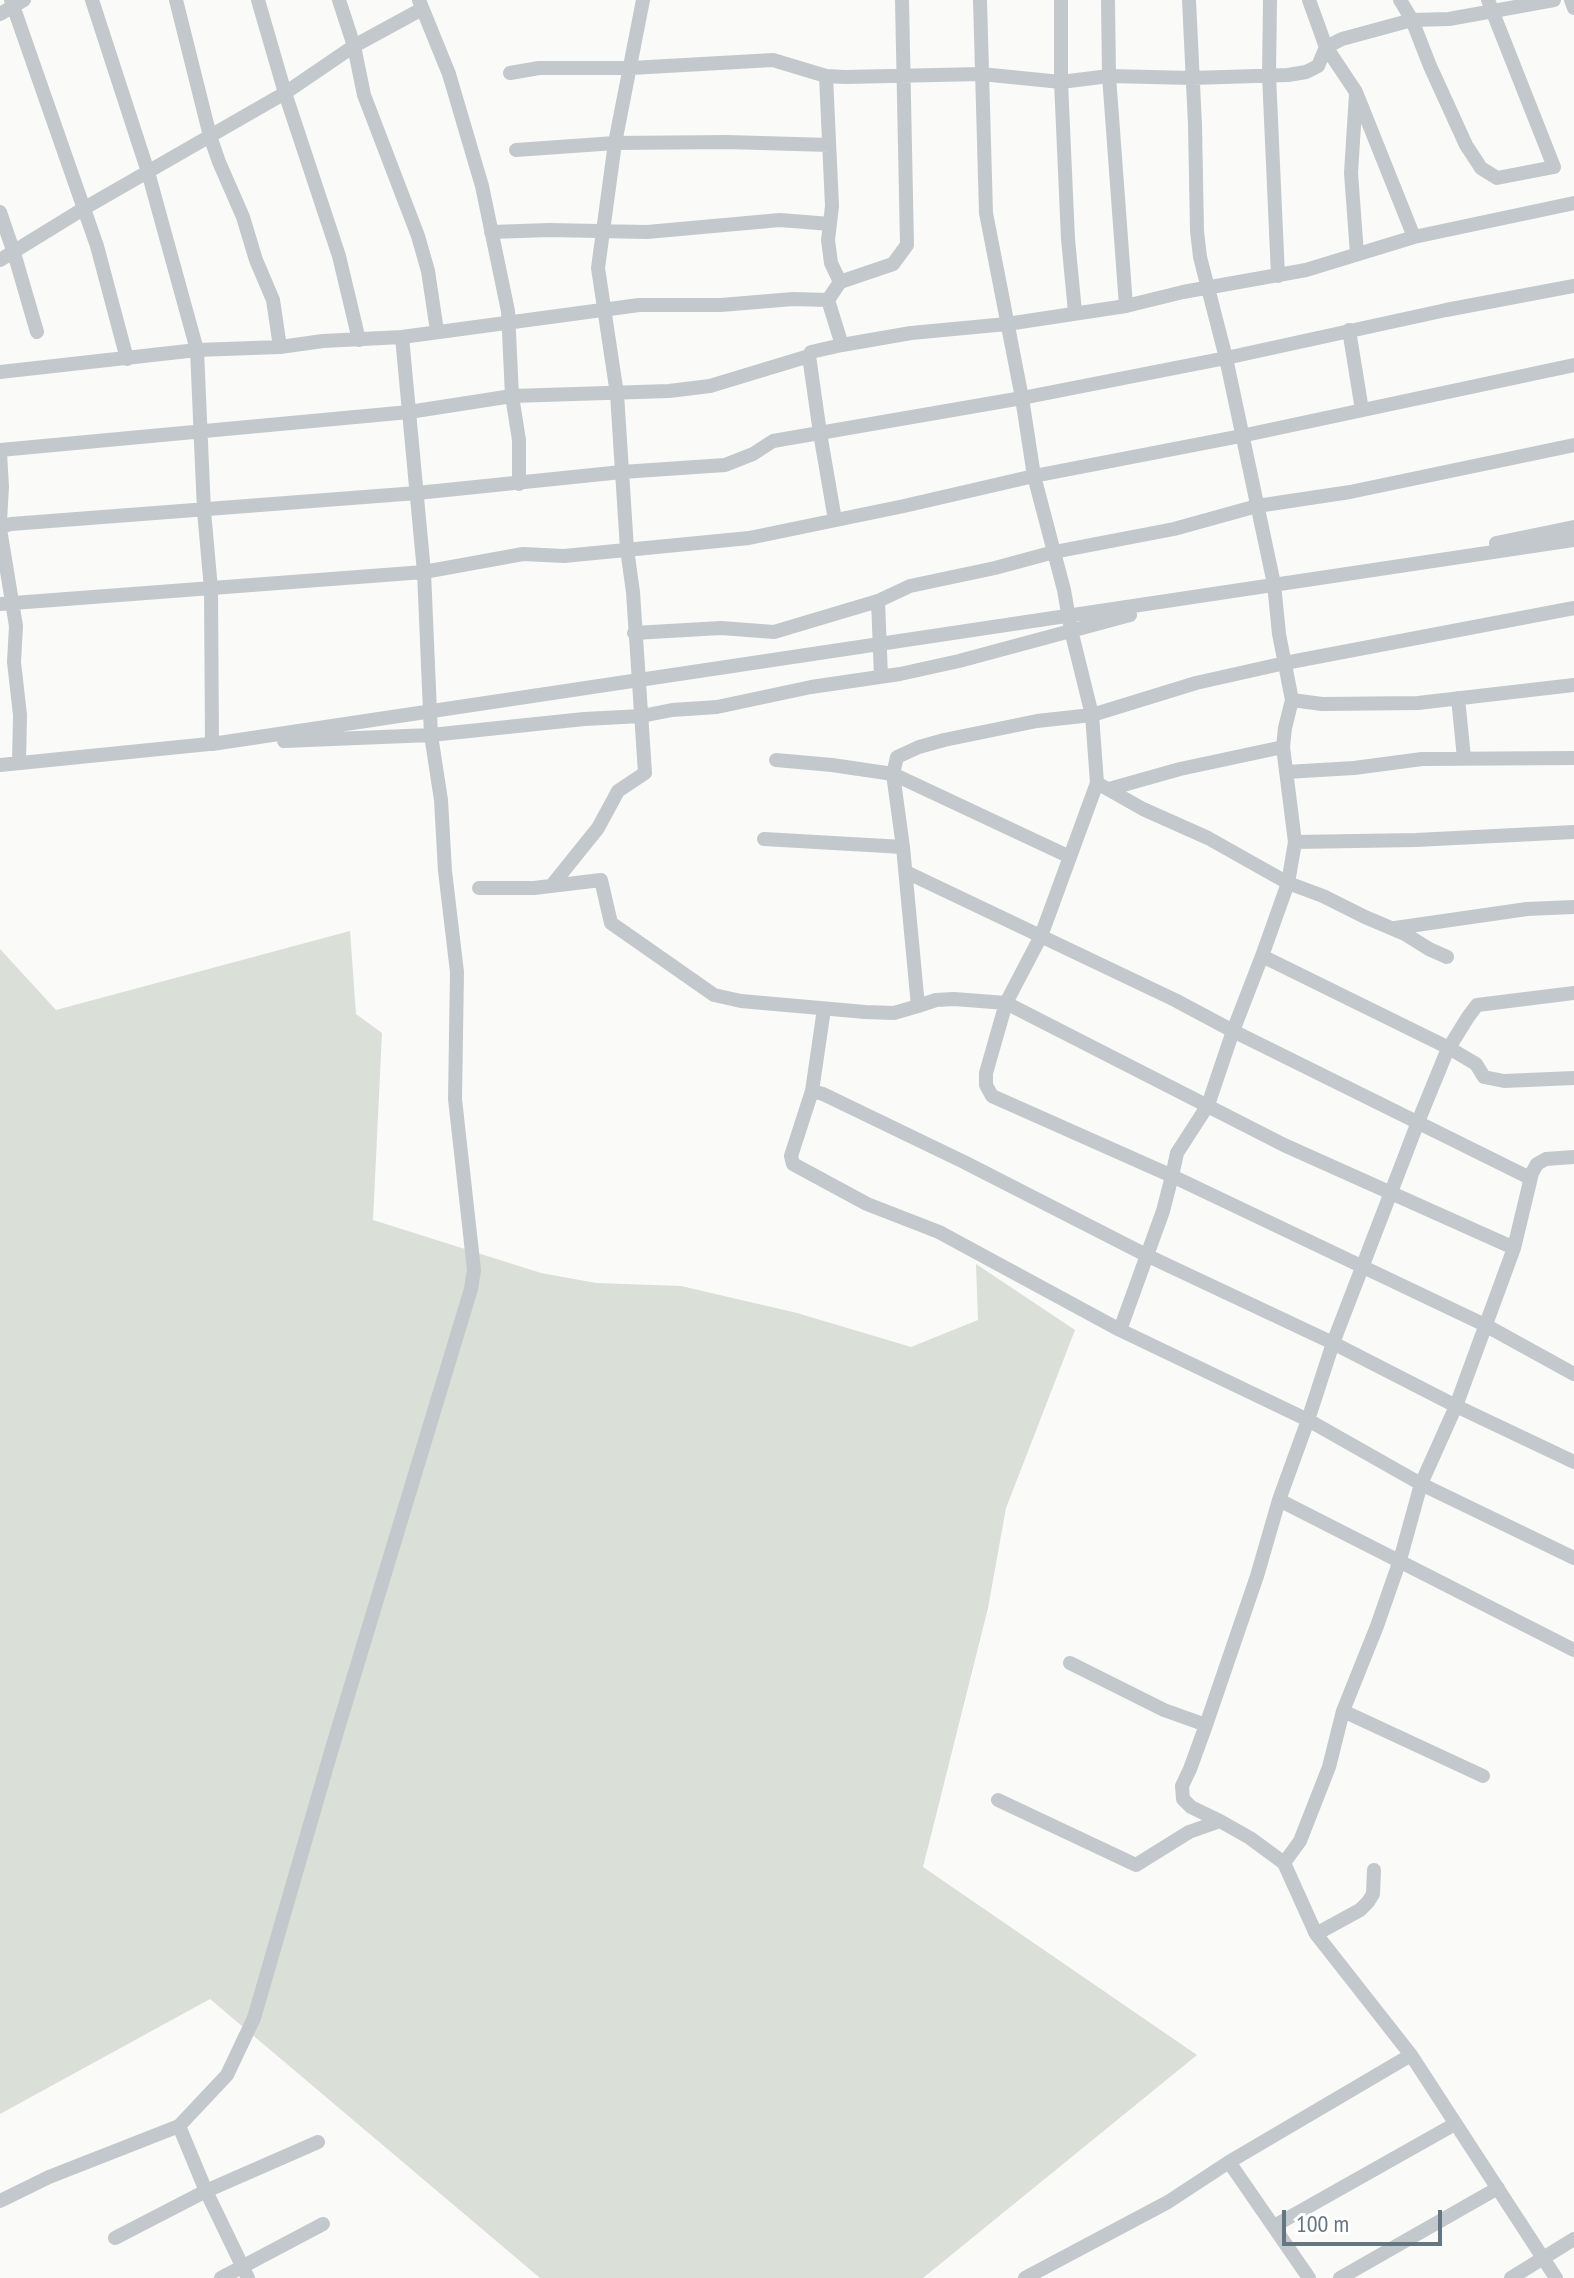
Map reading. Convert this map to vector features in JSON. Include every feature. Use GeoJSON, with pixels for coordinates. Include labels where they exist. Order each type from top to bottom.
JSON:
{"type":"FeatureCollection","features":[{"type":"Feature","properties":{"kind":"street"},"geometry":{"type":"LineString","coordinates":[[92,0],[148,172],[197,350],[204,511],[211,589],[212,744]]}},
{"type":"Feature","properties":{"kind":"street"},"geometry":{"type":"LineString","coordinates":[[176,0],[210,136],[273,300],[280,347]]}},
{"type":"Feature","properties":{"kind":"street"},"geometry":{"type":"LineString","coordinates":[[258,0],[339,256],[359,340]]}},
{"type":"Feature","properties":{"kind":"street"},"geometry":{"type":"LineString","coordinates":[[339,0],[354,46],[364,95],[418,236],[428,271],[437,331]]}},
{"type":"Feature","properties":{"kind":"street"},"geometry":{"type":"LineString","coordinates":[[553,884],[598,828],[618,791],[645,773],[617,394],[598,268],[615,143],[643,0]]}},
{"type":"Feature","properties":{"kind":"street"},"geometry":{"type":"LineString","coordinates":[[828,300],[840,282],[893,264],[907,245],[902,0]]}},
{"type":"Feature","properties":{"kind":"street"},"geometry":{"type":"LineString","coordinates":[[980,0],[986,213],[1034,476],[1092,715],[1103,786],[1070,857],[1041,936],[1006,1003],[986,1073],[986,1085],[992,1096],[1172,1176],[1485,1325],[1574,1374]]}},
{"type":"Feature","properties":{"kind":"street"},"geometry":{"type":"LineString","coordinates":[[1061,0],[1061,82],[1068,239],[1075,312]]}},
{"type":"Feature","properties":{"kind":"street"},"geometry":{"type":"LineString","coordinates":[[1108,0],[1109,76],[1126,306]]}},
{"type":"Feature","properties":{"kind":"street"},"geometry":{"type":"LineString","coordinates":[[1120,1330],[1163,1211],[1177,1153],[1208,1105],[1262,956],[1288,883],[1295,842],[1283,747],[1292,700],[1279,634],[1274,584],[1226,358],[1200,257],[1189,0]]}},
{"type":"Feature","properties":{"kind":"street"},"geometry":{"type":"LineString","coordinates":[[1270,0],[1269,75],[1278,276]]}},
{"type":"Feature","properties":{"kind":"street"},"geometry":{"type":"LineString","coordinates":[[1309,0],[1326,47],[1356,92],[1414,237]]}},
{"type":"Feature","properties":{"kind":"street"},"geometry":{"type":"LineString","coordinates":[[1400,0],[1412,20],[1466,145],[1481,168],[1497,178],[1554,167],[1490,6]]}},
{"type":"Feature","properties":{"kind":"street"},"geometry":{"type":"LineString","coordinates":[[510,73],[539,68],[631,68],[773,60],[826,76],[981,74],[1061,82],[1109,76],[1192,78],[1269,75],[1306,72],[1318,66],[1326,47],[1342,39],[1412,20],[1449,19],[1490,6],[1554,0]]}},
{"type":"Feature","properties":{"kind":"street"},"geometry":{"type":"LineString","coordinates":[[1571,0],[1574,8]]}},
{"type":"Feature","properties":{"kind":"street"},"geometry":{"type":"LineString","coordinates":[[0,14],[16,2],[97,246],[127,359]]}},
{"type":"Feature","properties":{"kind":"street"},"geometry":{"type":"LineString","coordinates":[[0,260],[285,93],[420,4],[449,74],[482,186],[508,311],[512,396],[519,440],[519,484]]}},
{"type":"Feature","properties":{"kind":"street"},"geometry":{"type":"LineString","coordinates":[[826,76],[832,206],[828,240],[831,263],[840,282]]}},
{"type":"Feature","properties":{"kind":"street"},"geometry":{"type":"LineString","coordinates":[[1356,92],[1351,173],[1357,254]]}},
{"type":"Feature","properties":{"kind":"street"},"geometry":{"type":"LineString","coordinates":[[516,150],[615,143],[829,145]]}},
{"type":"Feature","properties":{"kind":"street"},"geometry":{"type":"LineString","coordinates":[[19,762],[20,715],[14,662],[16,626],[6,603],[0,526],[0,451],[409,412],[512,396],[617,394],[710,386],[809,356],[811,352],[842,345],[911,333],[1007,324],[1126,306],[1306,270],[1414,237],[1574,203]]}},
{"type":"Feature","properties":{"kind":"street"},"geometry":{"type":"LineString","coordinates":[[0,212],[37,332]]}},
{"type":"Feature","properties":{"kind":"street"},"geometry":{"type":"LineString","coordinates":[[491,232],[647,232],[780,220],[830,224]]}},
{"type":"Feature","properties":{"kind":"street"},"geometry":{"type":"LineString","coordinates":[[0,526],[725,465],[753,454],[773,441],[1022,398],[1574,286]]}},
{"type":"Feature","properties":{"kind":"street"},"geometry":{"type":"LineString","coordinates":[[828,300],[842,345]]}},
{"type":"Feature","properties":{"kind":"street"},"geometry":{"type":"LineString","coordinates":[[0,372],[197,350],[402,337],[639,305],[828,300]]}},
{"type":"Feature","properties":{"kind":"street"},"geometry":{"type":"LineString","coordinates":[[1349,330],[1362,410]]}},
{"type":"Feature","properties":{"kind":"street"},"geometry":{"type":"LineString","coordinates":[[0,2201],[49,2177],[179,2126],[227,2075],[254,2018],[471,1289],[474,1270],[455,1099],[457,972],[445,871],[441,800],[431,735],[424,572],[402,337]]}},
{"type":"Feature","properties":{"kind":"street"},"geometry":{"type":"LineString","coordinates":[[809,356],[835,520]]}},
{"type":"Feature","properties":{"kind":"street"},"geometry":{"type":"LineString","coordinates":[[6,603],[424,572],[523,554],[564,556],[749,538],[1574,365]]}},
{"type":"Feature","properties":{"kind":"street"},"geometry":{"type":"LineString","coordinates":[[634,633],[721,628],[774,632],[878,601],[910,586],[1054,552],[1174,529],[1257,506],[1350,492],[1574,445]]}},
{"type":"Feature","properties":{"kind":"street"},"geometry":{"type":"LineString","coordinates":[[0,765],[212,744],[431,735],[717,707],[959,661],[1171,604],[1574,527]]}},
{"type":"Feature","properties":{"kind":"street"},"geometry":{"type":"LineString","coordinates":[[212,744],[1574,540]]}},
{"type":"Feature","properties":{"kind":"street"},"geometry":{"type":"LineString","coordinates":[[878,601],[881,676]]}},
{"type":"Feature","properties":{"kind":"street"},"geometry":{"type":"LineString","coordinates":[[918,1006],[906,872],[893,774],[897,757],[944,740],[1037,721],[1092,715],[1196,683],[1285,663],[1574,608]]}},
{"type":"Feature","properties":{"kind":"street"},"geometry":{"type":"LineString","coordinates":[[0,668],[14,662]]}},
{"type":"Feature","properties":{"kind":"street"},"geometry":{"type":"LineString","coordinates":[[1292,700],[1322,704],[1418,703],[1574,685]]}},
{"type":"Feature","properties":{"kind":"street"},"geometry":{"type":"LineString","coordinates":[[1458,698],[1464,758]]}},
{"type":"Feature","properties":{"kind":"street"},"geometry":{"type":"LineString","coordinates":[[1103,786],[1283,747]]}},
{"type":"Feature","properties":{"kind":"street"},"geometry":{"type":"LineString","coordinates":[[1286,772],[1354,768],[1422,759],[1574,758]]}},
{"type":"Feature","properties":{"kind":"street"},"geometry":{"type":"LineString","coordinates":[[776,760],[893,774],[1070,857]]}},
{"type":"Feature","properties":{"kind":"street"},"geometry":{"type":"LineString","coordinates":[[1103,786],[1143,809],[1208,838],[1288,883],[1405,934],[1447,957]]}},
{"type":"Feature","properties":{"kind":"street"},"geometry":{"type":"LineString","coordinates":[[1295,842],[1574,832]]}},
{"type":"Feature","properties":{"kind":"street"},"geometry":{"type":"LineString","coordinates":[[764,839],[903,847]]}},
{"type":"Feature","properties":{"kind":"street"},"geometry":{"type":"LineString","coordinates":[[906,872],[1175,1000],[1530,1178]]}},
{"type":"Feature","properties":{"kind":"street"},"geometry":{"type":"LineString","coordinates":[[479,888],[534,888],[601,880],[611,923],[714,995],[741,1001],[894,1013],[936,1000],[1006,1003],[1284,1145],[1514,1248]]}},
{"type":"Feature","properties":{"kind":"street"},"geometry":{"type":"LineString","coordinates":[[1390,928],[1527,909],[1574,907]]}},
{"type":"Feature","properties":{"kind":"street"},"geometry":{"type":"LineString","coordinates":[[1262,956],[1449,1048],[1476,1064],[1484,1077],[1504,1081],[1574,1078]]}},
{"type":"Feature","properties":{"kind":"street"},"geometry":{"type":"LineString","coordinates":[[1556,2278],[1411,2055],[1316,1934],[1284,1863],[1250,1838],[1191,1807],[1183,1799],[1182,1786],[1257,1576],[1279,1500],[1333,1343],[1449,1048],[1477,1005],[1574,993]]}},
{"type":"Feature","properties":{"kind":"street"},"geometry":{"type":"LineString","coordinates":[[824,1009],[812,1091],[791,1156],[793,1164],[867,1204],[939,1232],[1120,1330],[1308,1420],[1421,1484],[1574,1558]]}},
{"type":"Feature","properties":{"kind":"street"},"geometry":{"type":"LineString","coordinates":[[812,1091],[964,1162],[1146,1255],[1574,1462]]}},
{"type":"Feature","properties":{"kind":"street"},"geometry":{"type":"LineString","coordinates":[[1284,1863],[1300,1841],[1329,1767],[1343,1711],[1400,1560],[1421,1484],[1456,1406],[1514,1248],[1530,1178],[1537,1164],[1546,1159],[1574,1157]]}},
{"type":"Feature","properties":{"kind":"street"},"geometry":{"type":"LineString","coordinates":[[1279,1500],[1574,1650]]}},
{"type":"Feature","properties":{"kind":"street"},"geometry":{"type":"LineString","coordinates":[[1070,1663],[1164,1710],[1206,1725]]}},
{"type":"Feature","properties":{"kind":"street"},"geometry":{"type":"LineString","coordinates":[[1343,1711],[1483,1776]]}},
{"type":"Feature","properties":{"kind":"street"},"geometry":{"type":"LineString","coordinates":[[998,1800],[1136,1865],[1189,1832],[1220,1821]]}},
{"type":"Feature","properties":{"kind":"street"},"geometry":{"type":"LineString","coordinates":[[1316,1934],[1360,1910],[1368,1902],[1373,1894],[1374,1870]]}},
{"type":"Feature","properties":{"kind":"street"},"geometry":{"type":"LineString","coordinates":[[1025,2278],[1168,2202],[1229,2162],[1411,2055]]}},
{"type":"Feature","properties":{"kind":"street"},"geometry":{"type":"LineString","coordinates":[[1274,2226],[1455,2124]]}},
{"type":"Feature","properties":{"kind":"street"},"geometry":{"type":"LineString","coordinates":[[179,2126],[245,2273]]}},
{"type":"Feature","properties":{"kind":"street"},"geometry":{"type":"LineString","coordinates":[[115,2238],[206,2191],[318,2142]]}},
{"type":"Feature","properties":{"kind":"street"},"geometry":{"type":"LineString","coordinates":[[1229,2162],[1309,2278]]}},
{"type":"Feature","properties":{"kind":"street"},"geometry":{"type":"LineString","coordinates":[[1340,2278],[1498,2188]]}},
{"type":"Feature","properties":{"kind":"street"},"geometry":{"type":"LineString","coordinates":[[221,2278],[245,2273],[323,2224]]}},
{"type":"Feature","properties":{"kind":"street"},"geometry":{"type":"LineString","coordinates":[[1511,2278],[1574,2239]]}},
{"type":"Feature","properties":{"kind":"shaded area"},"geometry":{"type":"Polygon","coordinates":[[[350,931],[356,1014],[382,1033],[373,1220],[541,1273],[596,1283],[681,1286],[797,1313],[911,1347],[978,1320],[976,1264],[1075,1330],[1006,1508],[988,1608],[923,1867],[1197,2055],[923,2278],[540,2278],[210,1999],[0,2114],[0,949],[56,1010],[350,931]]]}}]}
